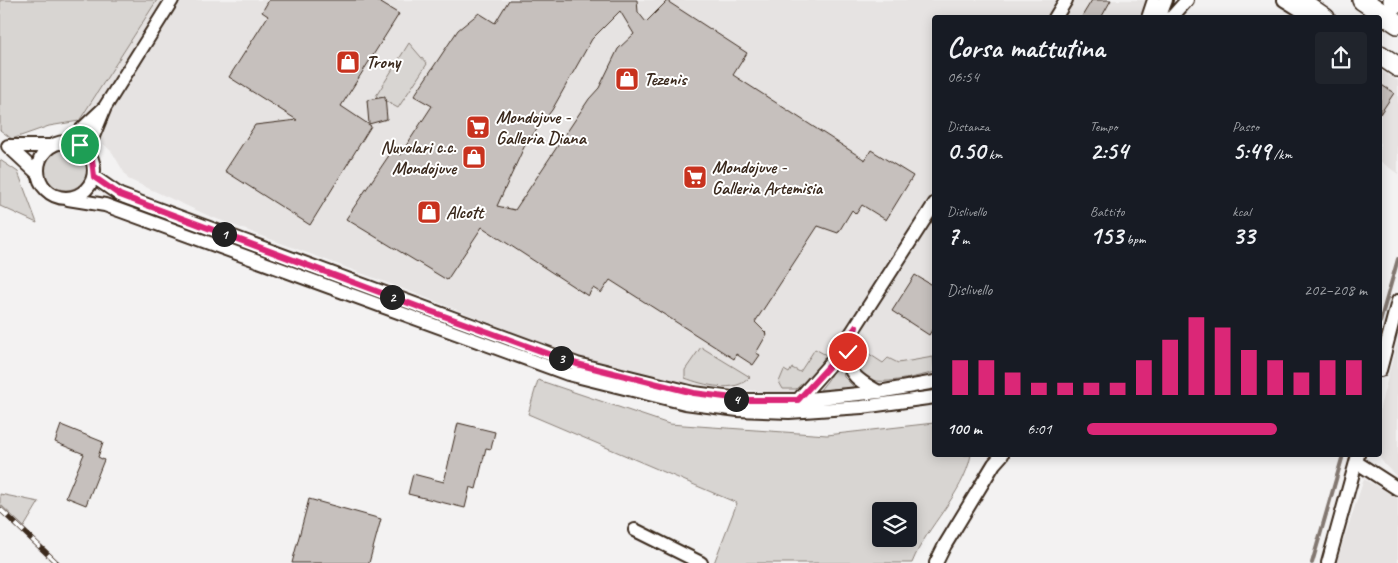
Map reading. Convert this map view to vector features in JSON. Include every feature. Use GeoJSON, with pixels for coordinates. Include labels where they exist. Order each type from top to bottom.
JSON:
{"type":"FeatureCollection","features":[{"type":"Feature","properties":{"kind":"main road"},"geometry":{"type":"LineString","coordinates":[[1299,0],[1321,15]]}},
{"type":"Feature","properties":{"kind":"main road"},"geometry":{"type":"LineString","coordinates":[[1362,0],[1398,24]]}},
{"type":"Feature","properties":{"kind":"main road"},"geometry":{"type":"LineString","coordinates":[[1393,0],[1398,3]]}},
{"type":"Feature","properties":{"kind":"main road"},"geometry":{"type":"LineString","coordinates":[[1382,56],[1398,67]]}},
{"type":"Feature","properties":{"kind":"street"},"geometry":{"type":"LineString","coordinates":[[87,151],[105,106],[172,0]]}},
{"type":"Feature","properties":{"kind":"street"},"geometry":{"type":"LineString","coordinates":[[1057,15],[1066,0]]}},
{"type":"Feature","properties":{"kind":"street"},"geometry":{"type":"LineString","coordinates":[[1149,15],[1154,0]]}},
{"type":"Feature","properties":{"kind":"street"},"geometry":{"type":"LineString","coordinates":[[1160,15],[1166,0]]}},
{"type":"Feature","properties":{"kind":"street"},"geometry":{"type":"LineString","coordinates":[[1174,15],[1187,0]]}},
{"type":"Feature","properties":{"kind":"street"},"geometry":{"type":"LineString","coordinates":[[1284,0],[1306,15]]}},
{"type":"Feature","properties":{"kind":"street"},"geometry":{"type":"LineString","coordinates":[[68,142],[105,106]]}},
{"type":"Feature","properties":{"kind":"street"},"geometry":{"type":"LineString","coordinates":[[4,143],[51,146],[68,142],[80,145],[87,151],[92,159],[94,177],[84,192],[68,199]]}},
{"type":"Feature","properties":{"kind":"street"},"geometry":{"type":"LineString","coordinates":[[4,143],[37,173],[40,182],[51,195],[105,205],[568,374],[685,403],[738,410],[789,412],[862,407],[932,397]]}},
{"type":"Feature","properties":{"kind":"street"},"geometry":{"type":"LineString","coordinates":[[37,173],[41,156],[51,146]]}},
{"type":"Feature","properties":{"kind":"street"},"geometry":{"type":"LineString","coordinates":[[94,177],[120,195],[577,364],[694,393],[748,400],[798,400],[879,392],[932,383]]}},
{"type":"Feature","properties":{"kind":"street"},"geometry":{"type":"LineString","coordinates":[[798,400],[831,364],[932,209]]}},
{"type":"Feature","properties":{"kind":"street"},"geometry":{"type":"LineString","coordinates":[[1382,362],[1398,300]]}},
{"type":"Feature","properties":{"kind":"street"},"geometry":{"type":"LineString","coordinates":[[856,327],[848,352],[848,364],[859,382],[879,392]]}},
{"type":"Feature","properties":{"kind":"street"},"geometry":{"type":"LineString","coordinates":[[936,563],[997,458]]}},
{"type":"Feature","properties":{"kind":"street"},"geometry":{"type":"LineString","coordinates":[[1328,563],[1357,459],[1398,489]]}},
{"type":"Feature","properties":{"kind":"street"},"geometry":{"type":"LineString","coordinates":[[635,530],[701,563]]}},
{"type":"Feature","properties":{"kind":"shaded area"},"geometry":{"type":"Polygon","coordinates":[[[0,0],[157,0],[79,121],[49,126],[12,139],[0,130],[0,0]]]}},
{"type":"Feature","properties":{"kind":"shaded area"},"geometry":{"type":"Polygon","coordinates":[[[157,0],[1146,0],[1141,15],[932,15],[932,376],[853,389],[793,394],[708,387],[599,366],[414,293],[209,216],[128,179],[112,152],[79,121],[157,0]]]}},
{"type":"Feature","properties":{"kind":"shaded area"},"geometry":{"type":"Polygon","coordinates":[[[409,43],[427,64],[398,108],[376,96],[409,43]]]}},
{"type":"Feature","properties":{"kind":"shaded area"},"geometry":{"type":"Polygon","coordinates":[[[1382,71],[1398,81],[1398,174],[1382,162],[1382,71]]]}},
{"type":"Feature","properties":{"kind":"shaded area"},"geometry":{"type":"Polygon","coordinates":[[[66,148],[81,154],[87,169],[81,184],[66,190],[51,184],[45,169],[51,154],[66,148]]]}},
{"type":"Feature","properties":{"kind":"shaded area"},"geometry":{"type":"Polygon","coordinates":[[[0,160],[18,172],[37,223],[0,206],[0,160]]]}},
{"type":"Feature","properties":{"kind":"shaded area"},"geometry":{"type":"Polygon","coordinates":[[[1398,339],[1398,478],[1379,457],[1382,457],[1382,399],[1398,339]]]}},
{"type":"Feature","properties":{"kind":"shaded area"},"geometry":{"type":"Polygon","coordinates":[[[860,340],[866,344],[863,350],[883,363],[888,358],[898,363],[932,357],[932,373],[889,381],[870,379],[863,374],[856,363],[857,347],[860,340]]]}},
{"type":"Feature","properties":{"kind":"shaded area"},"geometry":{"type":"Polygon","coordinates":[[[701,347],[750,377],[744,382],[728,387],[710,385],[685,378],[685,370],[701,347]]]}},
{"type":"Feature","properties":{"kind":"shaded area"},"geometry":{"type":"Polygon","coordinates":[[[815,349],[826,355],[815,372],[796,389],[783,389],[779,382],[784,370],[789,373],[792,368],[800,372],[815,349]]]}},
{"type":"Feature","properties":{"kind":"shaded area"},"geometry":{"type":"Polygon","coordinates":[[[841,361],[844,377],[854,387],[820,390],[828,380],[836,364],[841,361]]]}},
{"type":"Feature","properties":{"kind":"shaded area"},"geometry":{"type":"Polygon","coordinates":[[[538,380],[669,424],[827,435],[932,423],[932,457],[970,457],[961,483],[926,536],[912,563],[714,563],[737,503],[528,414],[538,380]]]}},
{"type":"Feature","properties":{"kind":"shaded area"},"geometry":{"type":"Polygon","coordinates":[[[1364,479],[1398,498],[1398,563],[1336,563],[1364,479]]]}},
{"type":"Feature","properties":{"kind":"shaded area"},"geometry":{"type":"Polygon","coordinates":[[[0,494],[39,502],[24,527],[0,504],[0,494]]]}},
{"type":"Feature","properties":{"kind":"building"},"geometry":{"type":"Polygon","coordinates":[[[269,0],[376,0],[399,14],[341,106],[371,126],[310,225],[225,171],[255,125],[297,120],[229,77],[268,16],[262,12],[269,0]]]}},
{"type":"Feature","properties":{"kind":"building","name":"Mondojuve - Galleria Artemisia"},"geometry":{"type":"Polygon","coordinates":[[[509,0],[637,0],[638,12],[646,22],[667,1],[747,53],[733,75],[865,160],[871,150],[913,176],[886,220],[862,205],[856,214],[852,210],[838,233],[818,226],[755,322],[767,334],[756,353],[760,355],[753,365],[736,354],[734,359],[610,280],[601,293],[593,288],[588,296],[482,227],[447,280],[346,219],[392,151],[400,155],[432,106],[414,96],[458,30],[479,13],[495,23],[509,0]],[[620,11],[592,39],[552,110],[525,145],[497,206],[515,210],[589,99],[599,88],[618,49],[634,34],[620,11]]]}},
{"type":"Feature","properties":{"kind":"building"},"geometry":{"type":"Polygon","coordinates":[[[1092,0],[1111,0],[1103,15],[1083,15],[1092,0]]]}},
{"type":"Feature","properties":{"kind":"building"},"geometry":{"type":"Polygon","coordinates":[[[1382,85],[1394,93],[1382,111],[1382,85]]]}},
{"type":"Feature","properties":{"kind":"building"},"geometry":{"type":"Polygon","coordinates":[[[385,97],[387,119],[369,124],[367,100],[385,97]]]}},
{"type":"Feature","properties":{"kind":"building"},"geometry":{"type":"Polygon","coordinates":[[[915,275],[932,285],[932,330],[929,335],[892,311],[915,275]]]}},
{"type":"Feature","properties":{"kind":"building"},"geometry":{"type":"Polygon","coordinates":[[[458,423],[495,432],[491,449],[486,448],[476,489],[470,487],[465,508],[408,494],[413,474],[444,482],[458,423]]]}},
{"type":"Feature","properties":{"kind":"building"},"geometry":{"type":"Polygon","coordinates":[[[61,425],[103,442],[98,457],[104,460],[86,505],[66,497],[84,454],[55,442],[61,425]]]}},
{"type":"Feature","properties":{"kind":"building"},"geometry":{"type":"Polygon","coordinates":[[[309,499],[381,519],[369,563],[292,563],[309,499]]]}},
{"type":"Feature","properties":{"kind":"waterway"},"geometry":{"type":"LineString","coordinates":[[1382,315],[1398,259]]}},
{"type":"Feature","properties":{"kind":"waterway"},"geometry":{"type":"LineString","coordinates":[[1312,563],[1342,457]]}},
{"type":"Feature","properties":{"kind":"railway"},"geometry":{"type":"LineString","coordinates":[[0,509],[57,563]]}},
{"type":"Feature","properties":{"kind":"place","name":"Trony"},"geometry":{"type":"Point","coordinates":[348,62]}},
{"type":"Feature","properties":{"kind":"place","name":"Tezenis"},"geometry":{"type":"Point","coordinates":[627,79]}},
{"type":"Feature","properties":{"kind":"place","name":"Mondojuve - Galleria Diana"},"geometry":{"type":"Point","coordinates":[478,127]}},
{"type":"Feature","properties":{"kind":"place","name":"Nuvolari c.c. Mondojuve"},"geometry":{"type":"Point","coordinates":[474,157]}},
{"type":"Feature","properties":{"kind":"place","name":"Mondojuve - Galleria Artemisia"},"geometry":{"type":"Point","coordinates":[695,177]}},
{"type":"Feature","properties":{"kind":"place","name":"Alcott"},"geometry":{"type":"Point","coordinates":[429,212]}},
{"type":"Feature","properties":{"kind":"route"},"geometry":{"type":"LineString","coordinates":[[80,145],[92,159],[94,177],[120,195],[577,364],[694,393],[748,400],[798,400],[831,364],[856,327],[848,352]]}}]}
